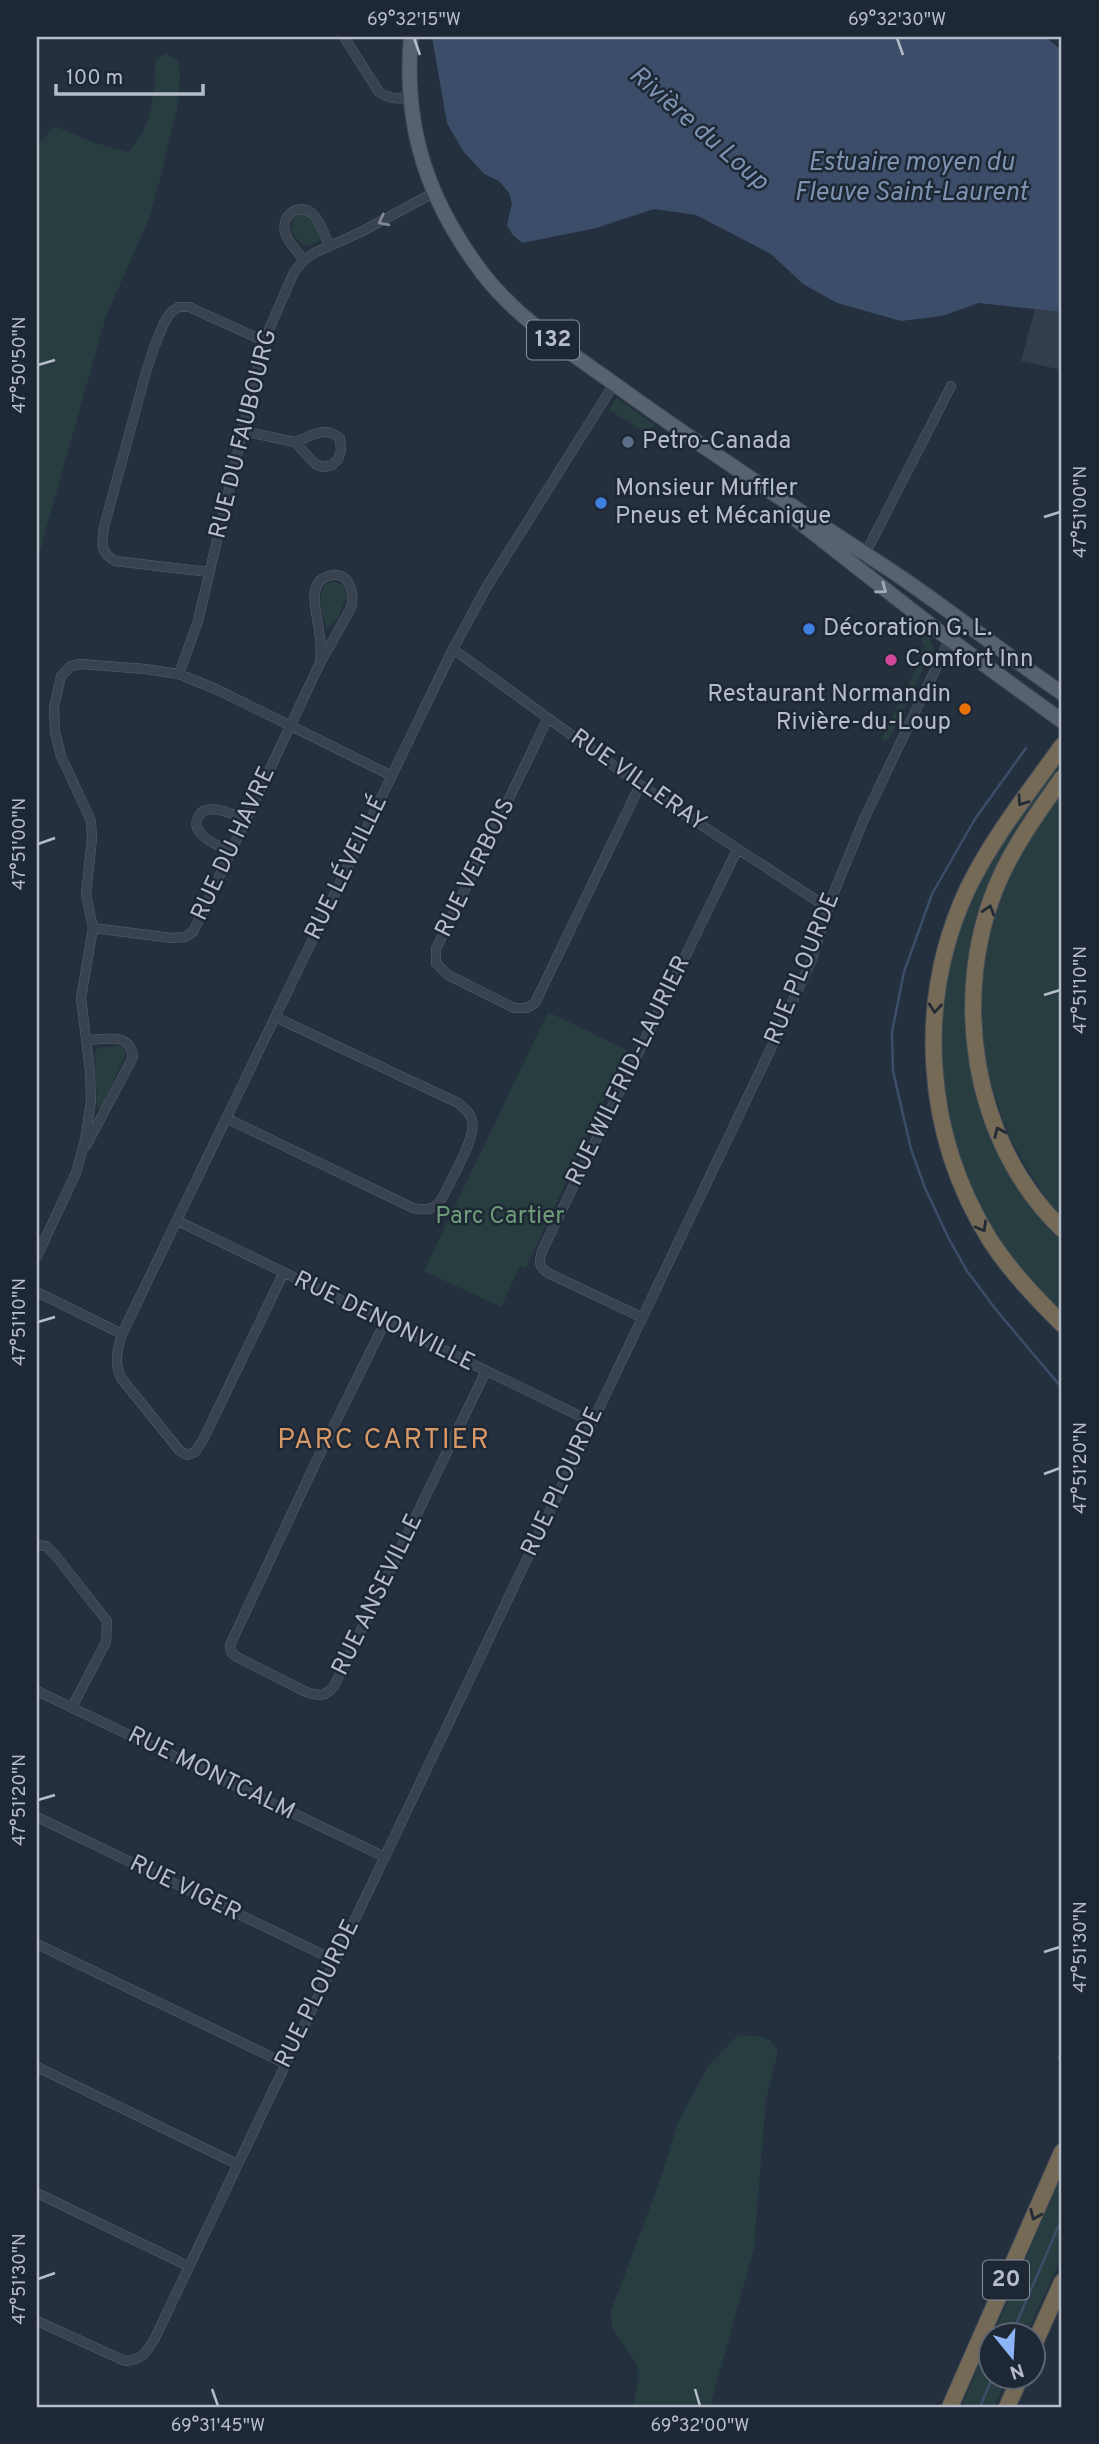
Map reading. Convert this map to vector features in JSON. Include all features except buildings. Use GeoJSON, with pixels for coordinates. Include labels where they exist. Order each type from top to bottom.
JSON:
{"type":"FeatureCollection","features":[{"type":"Feature","properties":{"kind":"highway"},"geometry":{"type":"LineString","coordinates":[[1062,746],[992,845],[956,917],[943,956],[937,992],[933,1050],[938,1107],[961,1187],[1004,1260],[1062,1325]]}},
{"type":"Feature","properties":{"kind":"highway"},"geometry":{"type":"LineString","coordinates":[[1062,778],[1022,838],[999,879],[979,949],[972,1007],[978,1060],[993,1118],[1020,1177],[1062,1229]]}},
{"type":"Feature","properties":{"kind":"highway","name":"20"},"geometry":{"type":"LineString","coordinates":[[950,2407],[1062,2152]]}},
{"type":"Feature","properties":{"kind":"highway","name":"20"},"geometry":{"type":"LineString","coordinates":[[1044,2322],[1062,2282]]}},
{"type":"Feature","properties":{"kind":"main road","name":"132"},"geometry":{"type":"LineString","coordinates":[[411,37],[409,98],[423,164],[435,192],[473,260],[492,285],[540,330],[614,384],[734,469],[866,554],[1062,693]]}},
{"type":"Feature","properties":{"kind":"main road","name":"132"},"geometry":{"type":"LineString","coordinates":[[734,469],[856,568],[1062,721]]}},
{"type":"Feature","properties":{"kind":"street"},"geometry":{"type":"LineString","coordinates":[[344,37],[379,92],[395,100],[409,98]]}},
{"type":"Feature","properties":{"kind":"street"},"geometry":{"type":"LineString","coordinates":[[329,245],[314,215],[307,211],[298,209],[284,220],[287,238],[303,260],[435,192]]}},
{"type":"Feature","properties":{"kind":"street","name":"RUE DU FAUBOURG"},"geometry":{"type":"LineString","coordinates":[[179,674],[198,621],[264,341],[294,272],[303,260]]}},
{"type":"Feature","properties":{"kind":"street"},"geometry":{"type":"LineString","coordinates":[[209,572],[115,561],[106,556],[101,547],[104,527],[146,372],[164,323],[171,312],[179,307],[189,307],[264,341]]}},
{"type":"Feature","properties":{"kind":"street","name":"RUE LÉVEILLÉ"},"geometry":{"type":"LineString","coordinates":[[283,1274],[203,1440],[195,1452],[187,1455],[179,1450],[121,1378],[116,1368],[116,1353],[122,1334],[453,649],[486,588],[614,384]]}},
{"type":"Feature","properties":{"kind":"street"},"geometry":{"type":"LineString","coordinates":[[856,568],[866,554],[951,386]]}},
{"type":"Feature","properties":{"kind":"street"},"geometry":{"type":"LineString","coordinates":[[243,431],[295,442],[328,431],[340,439],[341,452],[332,465],[323,467],[315,464],[295,442]]}},
{"type":"Feature","properties":{"kind":"street","name":"RUE DU HAVRE"},"geometry":{"type":"LineString","coordinates":[[93,928],[172,938],[185,937],[192,932],[320,663],[344,623],[354,598],[348,581],[332,574],[317,583],[314,594],[321,646],[320,663]]}},
{"type":"Feature","properties":{"kind":"street","name":"RUE PLOURDE"},"geometry":{"type":"LineString","coordinates":[[37,2321],[111,2357],[125,2361],[137,2360],[146,2353],[154,2340],[812,959],[828,908],[864,819],[959,620]]}},
{"type":"Feature","properties":{"kind":"street","name":"RUE VILLERAY"},"geometry":{"type":"LineString","coordinates":[[453,649],[640,785],[828,908]]}},
{"type":"Feature","properties":{"kind":"street"},"geometry":{"type":"LineString","coordinates":[[37,1256],[69,1192],[80,1157],[90,1101],[81,998],[93,928],[86,894],[92,848],[91,821],[61,756],[55,732],[54,707],[61,676],[71,666],[81,664],[145,668],[179,674],[218,690],[392,776]]}},
{"type":"Feature","properties":{"kind":"street","name":"RUE VERBOIS"},"geometry":{"type":"LineString","coordinates":[[548,718],[436,949],[436,962],[448,975],[514,1008],[527,1008],[536,1003],[640,785]]}},
{"type":"Feature","properties":{"kind":"street"},"geometry":{"type":"LineString","coordinates":[[230,852],[200,834],[196,827],[197,820],[201,812],[209,809],[220,810],[245,820]]}},
{"type":"Feature","properties":{"kind":"street","name":"RUE WILFRID-LAURIER"},"geometry":{"type":"LineString","coordinates":[[641,1317],[548,1273],[541,1268],[539,1261],[547,1238],[737,850]]}},
{"type":"Feature","properties":{"kind":"street"},"geometry":{"type":"LineString","coordinates":[[226,1118],[413,1208],[430,1210],[443,1197],[473,1132],[468,1111],[458,1103],[275,1017]]}},
{"type":"Feature","properties":{"kind":"street"},"geometry":{"type":"LineString","coordinates":[[80,1157],[133,1057],[129,1043],[124,1039],[86,1041]]}},
{"type":"Feature","properties":{"kind":"street","name":"RUE DENONVILLE"},"geometry":{"type":"LineString","coordinates":[[178,1221],[592,1422]]}},
{"type":"Feature","properties":{"kind":"street"},"geometry":{"type":"LineString","coordinates":[[37,1292],[122,1334]]}},
{"type":"Feature","properties":{"kind":"street","name":"RUE ANSEVILLE"},"geometry":{"type":"LineString","coordinates":[[385,1322],[230,1645],[235,1657],[306,1692],[316,1696],[323,1695],[330,1692],[334,1686],[486,1371]]}},
{"type":"Feature","properties":{"kind":"street"},"geometry":{"type":"LineString","coordinates":[[37,1545],[46,1546],[55,1555],[107,1621],[106,1642],[72,1707]]}},
{"type":"Feature","properties":{"kind":"street","name":"RUE MONTCALM"},"geometry":{"type":"LineString","coordinates":[[37,1691],[385,1857]]}},
{"type":"Feature","properties":{"kind":"street","name":"RUE VIGER"},"geometry":{"type":"LineString","coordinates":[[37,1817],[334,1960]]}},
{"type":"Feature","properties":{"kind":"street"},"geometry":{"type":"LineString","coordinates":[[37,1944],[285,2063]]}},
{"type":"Feature","properties":{"kind":"street"},"geometry":{"type":"LineString","coordinates":[[37,2067],[237,2164]]}},
{"type":"Feature","properties":{"kind":"street"},"geometry":{"type":"LineString","coordinates":[[37,2193],[187,2266]]}},
{"type":"Feature","properties":{"kind":"shaded area"},"geometry":{"type":"Polygon","coordinates":[[[1035,309],[1062,312],[1062,370],[1021,361],[1035,309]]]}},
{"type":"Feature","properties":{"kind":"green space"},"geometry":{"type":"Polygon","coordinates":[[[165,53],[178,61],[180,79],[177,109],[159,183],[148,221],[106,316],[37,561],[37,150],[40,142],[55,126],[92,142],[128,152],[137,142],[147,121],[153,98],[156,61],[165,53]]]}},
{"type":"Feature","properties":{"kind":"green space"},"geometry":{"type":"Polygon","coordinates":[[[299,214],[308,216],[313,222],[319,241],[308,246],[302,244],[291,232],[293,220],[299,214]]]}},
{"type":"Feature","properties":{"kind":"green space"},"geometry":{"type":"Polygon","coordinates":[[[617,398],[655,425],[643,431],[609,410],[617,398]]]}},
{"type":"Feature","properties":{"kind":"green space"},"geometry":{"type":"Polygon","coordinates":[[[334,581],[343,585],[347,596],[338,618],[327,629],[321,594],[326,584],[334,581]]]}},
{"type":"Feature","properties":{"kind":"green space"},"geometry":{"type":"Polygon","coordinates":[[[909,620],[929,635],[933,648],[889,740],[885,741],[882,738],[920,660],[917,652],[925,649],[920,634],[907,634],[905,628],[909,620]]]}},
{"type":"Feature","properties":{"kind":"green space"},"geometry":{"type":"Polygon","coordinates":[[[1061,760],[1001,858],[982,912],[974,1075],[1049,1225],[1062,1238],[1062,1316],[1006,1252],[982,1212],[963,1170],[950,1125],[943,1079],[942,1033],[946,987],[956,941],[971,897],[1000,843],[1061,760]]]}},
{"type":"Feature","properties":{"kind":"green space"},"geometry":{"type":"Polygon","coordinates":[[[1062,790],[1062,1217],[1050,1204],[1018,1153],[1006,1126],[988,1070],[981,1011],[986,952],[998,900],[1019,857],[1062,790]]]}},
{"type":"Feature","properties":{"kind":"green space","name":"Parc Cartier"},"geometry":{"type":"Polygon","coordinates":[[[548,1012],[627,1050],[526,1268],[520,1266],[501,1307],[424,1271],[548,1012]]]}},
{"type":"Feature","properties":{"kind":"green space"},"geometry":{"type":"Polygon","coordinates":[[[123,1047],[126,1054],[101,1107],[97,1109],[95,1051],[98,1048],[123,1047]]]}},
{"type":"Feature","properties":{"kind":"green space"},"geometry":{"type":"Polygon","coordinates":[[[738,2035],[756,2036],[771,2041],[778,2051],[766,2099],[754,2248],[710,2407],[633,2407],[639,2376],[636,2363],[612,2328],[611,2311],[658,2186],[678,2123],[707,2067],[738,2035]]]}},
{"type":"Feature","properties":{"kind":"green space"},"geometry":{"type":"Polygon","coordinates":[[[1062,2173],[1062,2256],[1032,2322],[999,2322],[1062,2173]]]}},
{"type":"Feature","properties":{"kind":"green space"},"geometry":{"type":"Polygon","coordinates":[[[976,2373],[976,2392],[1001,2392],[994,2407],[961,2407],[976,2373]]]}},
{"type":"Feature","properties":{"kind":"water","name":"Estuaire moyen du Fleuve Saint-Laurent"},"geometry":{"type":"Polygon","coordinates":[[[432,37],[1046,37],[1062,53],[1062,312],[979,303],[942,316],[901,321],[837,303],[803,284],[771,254],[696,215],[654,209],[596,228],[522,243],[507,225],[512,203],[509,193],[499,181],[484,174],[463,151],[447,123],[432,37]]]}},
{"type":"Feature","properties":{"kind":"waterway"},"geometry":{"type":"LineString","coordinates":[[1026,748],[975,819],[932,894],[904,972],[892,1032],[893,1071],[911,1149],[925,1188],[948,1237],[967,1271],[997,1311],[1062,1388]]}},
{"type":"Feature","properties":{"kind":"waterway"},"geometry":{"type":"LineString","coordinates":[[1059,2057],[1062,2048]]}},
{"type":"Feature","properties":{"kind":"waterway"},"geometry":{"type":"LineString","coordinates":[[1017,2322],[1062,2218]]}},
{"type":"Feature","properties":{"kind":"waterway"},"geometry":{"type":"LineString","coordinates":[[980,2407],[986,2392]]}},
{"type":"Feature","properties":{"kind":"place","name":"Petro-Canada"},"geometry":{"type":"Point","coordinates":[628,442]}},
{"type":"Feature","properties":{"kind":"place","name":"Monsieur Muffler Pneus et Mécanique"},"geometry":{"type":"Point","coordinates":[601,503]}},
{"type":"Feature","properties":{"kind":"place","name":"Décoration G. L."},"geometry":{"type":"Point","coordinates":[809,629]}},
{"type":"Feature","properties":{"kind":"place","name":"Comfort Inn"},"geometry":{"type":"Point","coordinates":[891,660]}},
{"type":"Feature","properties":{"kind":"place","name":"Restaurant Normandin Rivière-du-Loup"},"geometry":{"type":"Point","coordinates":[965,709]}},
{"type":"Feature","properties":{"kind":"district","name":"PARC CARTIER"},"geometry":{"type":"Point","coordinates":[384,1441]}},
{"type":"Feature","properties":{"kind":"water label","name":"Rivière du Loup"},"geometry":{"type":"Point","coordinates":[698,129]}}]}
